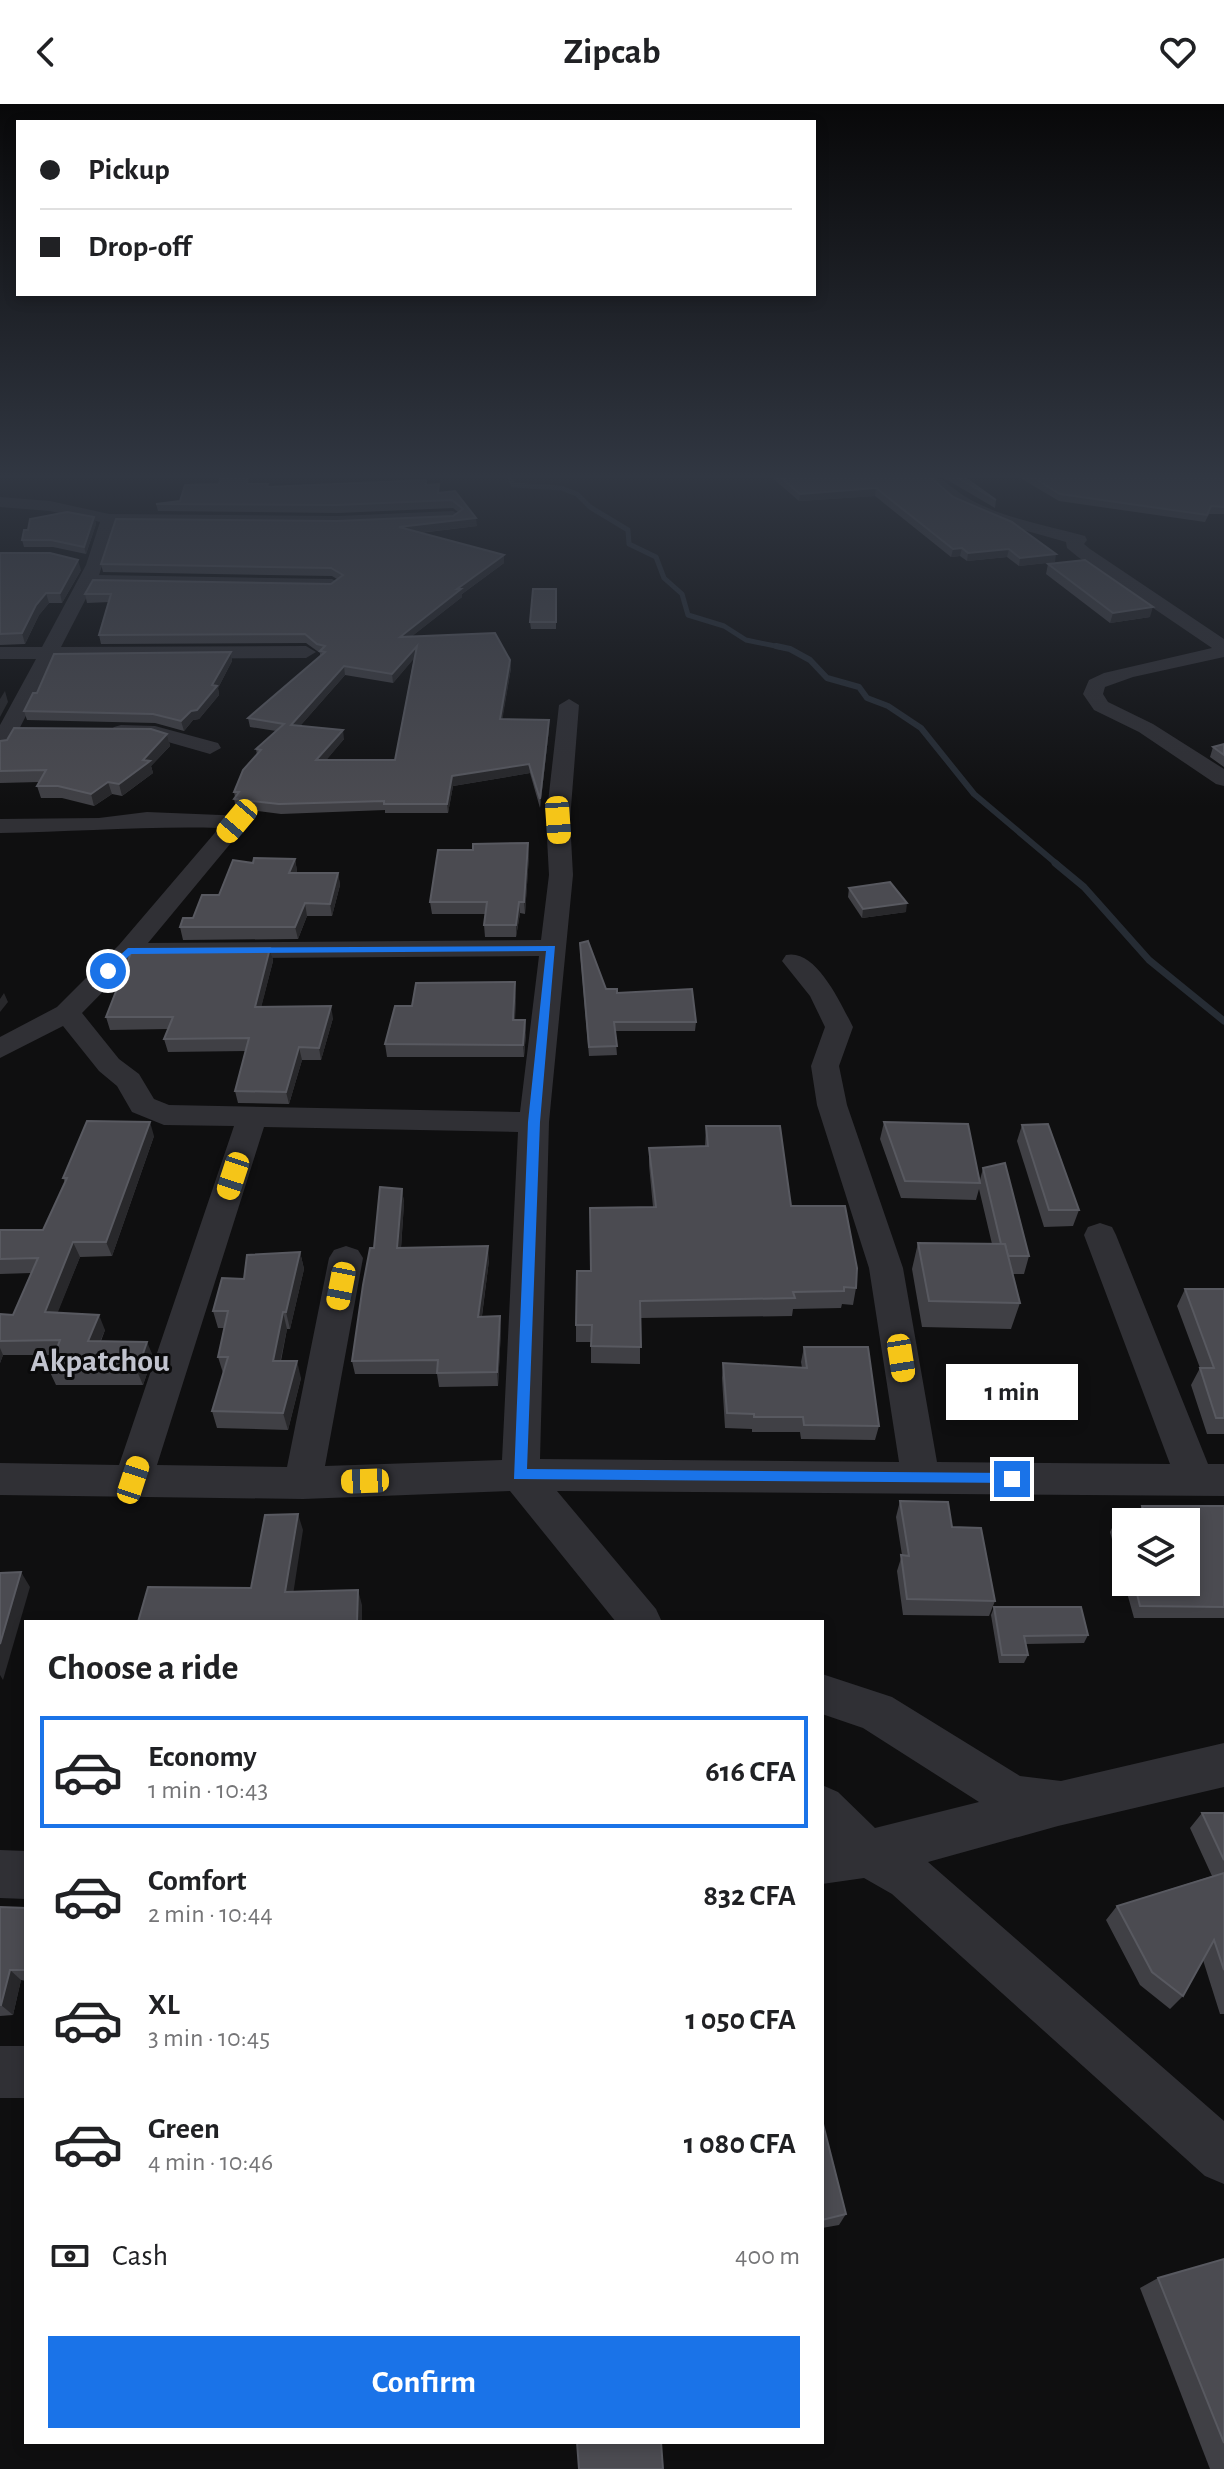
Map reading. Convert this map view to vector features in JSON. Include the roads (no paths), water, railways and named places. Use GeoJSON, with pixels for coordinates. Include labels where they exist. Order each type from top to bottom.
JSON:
{"type":"FeatureCollection","features":[{"type":"Feature","properties":{"kind":"street"},"geometry":{"type":"LineString","coordinates":[[3,734],[48,653],[79,585]]}},
{"type":"Feature","properties":{"kind":"street"},"geometry":{"type":"LineString","coordinates":[[1131,585],[1224,650]]}},
{"type":"Feature","properties":{"kind":"street"},"geometry":{"type":"LineString","coordinates":[[1224,650],[1199,660],[1112,676],[1096,684],[1093,694],[1101,706],[1146,728],[1224,779]]}},
{"type":"Feature","properties":{"kind":"street"},"geometry":{"type":"LineString","coordinates":[[0,653],[306,652]]}},
{"type":"Feature","properties":{"kind":"street"},"geometry":{"type":"LineString","coordinates":[[569,705],[558,820],[561,875],[534,1122],[520,1475],[639,1620]]}},
{"type":"Feature","properties":{"kind":"street"},"geometry":{"type":"LineString","coordinates":[[3,734],[39,730]]}},
{"type":"Feature","properties":{"kind":"street"},"geometry":{"type":"LineString","coordinates":[[97,731],[155,732],[210,748]]}},
{"type":"Feature","properties":{"kind":"street"},"geometry":{"type":"LineString","coordinates":[[0,826],[99,825],[147,819],[237,821],[128,951],[67,1013],[0,1049]]}},
{"type":"Feature","properties":{"kind":"street"},"geometry":{"type":"LineString","coordinates":[[128,951],[551,948]]}},
{"type":"Feature","properties":{"kind":"street"},"geometry":{"type":"LineString","coordinates":[[795,961],[823,994],[839,1027],[825,1066],[832,1105],[886,1268],[921,1478]]}},
{"type":"Feature","properties":{"kind":"street"},"geometry":{"type":"LineString","coordinates":[[67,1013],[109,1065],[129,1080],[143,1105],[164,1115],[534,1122]]}},
{"type":"Feature","properties":{"kind":"street"},"geometry":{"type":"LineString","coordinates":[[133,1480],[253,1115]]}},
{"type":"Feature","properties":{"kind":"street"},"geometry":{"type":"LineString","coordinates":[[0,1479],[303,1483],[520,1475],[1210,1480],[1100,1235]]}},
{"type":"Feature","properties":{"kind":"street"},"geometry":{"type":"LineString","coordinates":[[303,1483],[346,1258]]}},
{"type":"Feature","properties":{"kind":"street"},"geometry":{"type":"LineString","coordinates":[[824,1695],[876,1712],[1013,1798],[1061,1804]]}},
{"type":"Feature","properties":{"kind":"street"},"geometry":{"type":"LineString","coordinates":[[845,1857],[1224,1765]]}},
{"type":"Feature","properties":{"kind":"street"},"geometry":{"type":"LineString","coordinates":[[824,1812],[845,1857],[909,1877],[1224,2157]]}},
{"type":"Feature","properties":{"kind":"street"},"geometry":{"type":"LineString","coordinates":[[0,1874],[24,1875]]}},
{"type":"Feature","properties":{"kind":"street"},"geometry":{"type":"LineString","coordinates":[[0,2072],[24,2072]]}},
{"type":"Feature","properties":{"kind":"waterway"},"geometry":{"type":"LineString","coordinates":[[672,585],[682,594],[688,615],[724,626],[746,640],[785,648]]}},
{"type":"Feature","properties":{"kind":"waterway"},"geometry":{"type":"LineString","coordinates":[[776,646],[790,649],[810,660],[827,678],[859,687],[867,698],[888,706],[921,728],[974,794],[1058,865]]}},
{"type":"Feature","properties":{"kind":"waterway"},"geometry":{"type":"LineString","coordinates":[[1055,863],[1084,887],[1149,960],[1224,1021]]}},
{"type":"Feature","properties":{"kind":"district","name":"Akpatchou"},"geometry":{"type":"Point","coordinates":[100,1361]}}]}
